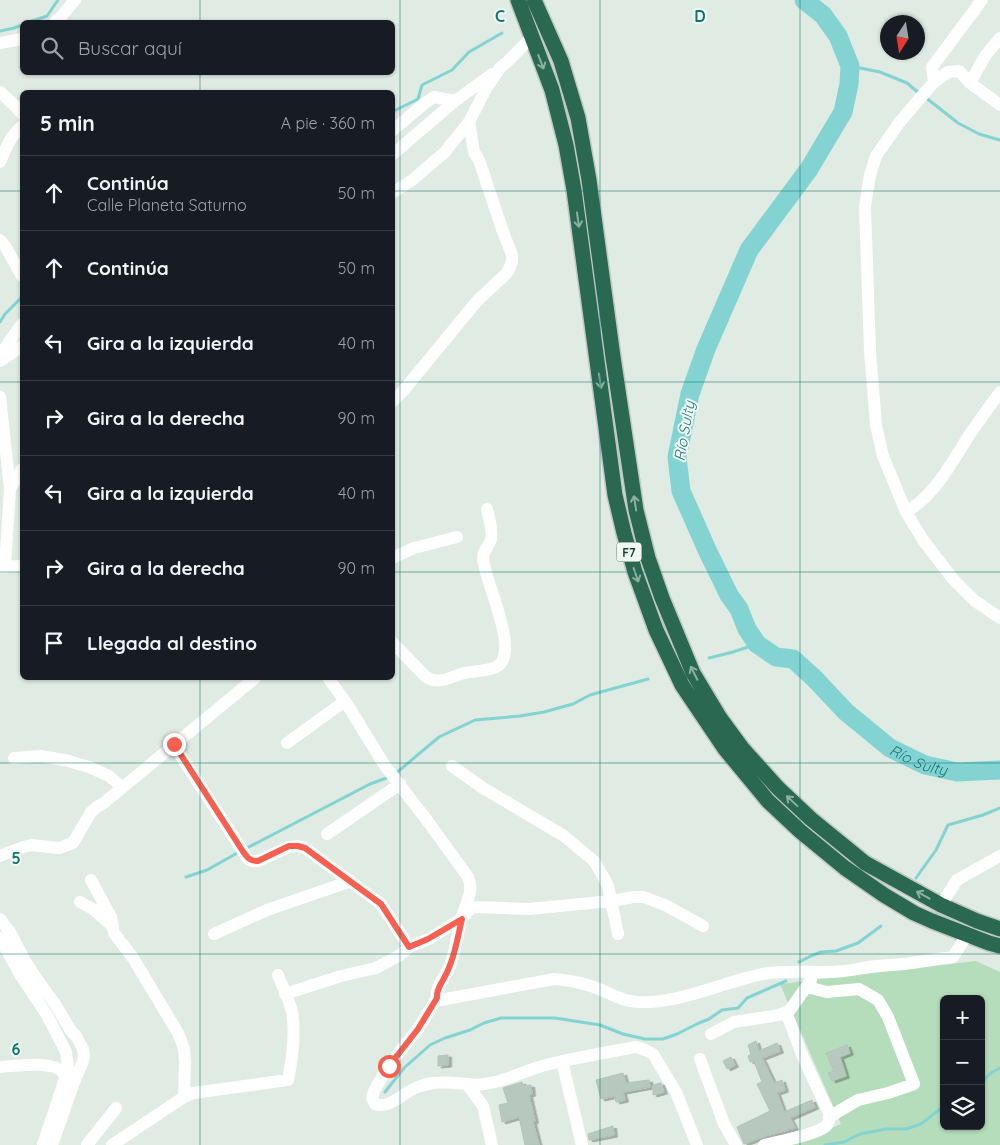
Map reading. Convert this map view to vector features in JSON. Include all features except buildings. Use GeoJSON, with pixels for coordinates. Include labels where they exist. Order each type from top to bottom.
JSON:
{"type":"FeatureCollection","features":[{"type":"Feature","properties":{"kind":"highway","name":"F7"},"geometry":{"type":"LineString","coordinates":[[518,0],[552,90],[566,144],[574,190],[615,495],[624,533],[635,572],[656,630],[682,685],[724,749],[768,801],[844,868],[914,913],[967,935],[1000,946]]}},
{"type":"Feature","properties":{"kind":"highway","name":"F7"},"geometry":{"type":"LineString","coordinates":[[534,0],[561,61],[578,118],[590,180],[613,357],[636,510],[648,558],[662,598],[693,673],[720,718],[742,748],[778,788],[804,813],[865,863],[941,905],[977,922],[1000,929]]}},
{"type":"Feature","properties":{"kind":"street"},"geometry":{"type":"LineString","coordinates":[[58,20],[75,0]]}},
{"type":"Feature","properties":{"kind":"street"},"geometry":{"type":"LineString","coordinates":[[928,89],[932,67],[982,0]]}},
{"type":"Feature","properties":{"kind":"street"},"geometry":{"type":"LineString","coordinates":[[395,153],[454,102],[500,68],[532,37]]}},
{"type":"Feature","properties":{"kind":"street"},"geometry":{"type":"LineString","coordinates":[[970,83],[985,56],[1000,38]]}},
{"type":"Feature","properties":{"kind":"street"},"geometry":{"type":"LineString","coordinates":[[0,43],[20,39]]}},
{"type":"Feature","properties":{"kind":"street"},"geometry":{"type":"LineString","coordinates":[[395,192],[444,153],[470,122],[487,87],[500,68]]}},
{"type":"Feature","properties":{"kind":"street"},"geometry":{"type":"LineString","coordinates":[[1000,105],[970,83],[959,71],[948,72],[928,89],[899,123],[876,156],[870,176],[865,206],[870,350],[876,425],[883,456],[906,512],[923,540],[953,579],[975,601],[1000,618]]}},
{"type":"Feature","properties":{"kind":"street"},"geometry":{"type":"LineString","coordinates":[[0,92],[20,112]]}},
{"type":"Feature","properties":{"kind":"street"},"geometry":{"type":"LineString","coordinates":[[395,128],[434,98],[454,102]]}},
{"type":"Feature","properties":{"kind":"street"},"geometry":{"type":"LineString","coordinates":[[395,399],[477,301],[506,274],[512,261],[512,255],[479,160],[474,152],[470,122]]}},
{"type":"Feature","properties":{"kind":"street"},"geometry":{"type":"LineString","coordinates":[[0,162],[8,141],[20,128]]}},
{"type":"Feature","properties":{"kind":"street"},"geometry":{"type":"LineString","coordinates":[[0,240],[20,272]]}},
{"type":"Feature","properties":{"kind":"street"},"geometry":{"type":"LineString","coordinates":[[0,356],[20,326]]}},
{"type":"Feature","properties":{"kind":"street"},"geometry":{"type":"LineString","coordinates":[[0,361],[20,347]]}},
{"type":"Feature","properties":{"kind":"street"},"geometry":{"type":"LineString","coordinates":[[906,512],[918,505],[938,481],[1000,392]]}},
{"type":"Feature","properties":{"kind":"street"},"geometry":{"type":"LineString","coordinates":[[0,397],[5,488],[1,570],[20,566]]}},
{"type":"Feature","properties":{"kind":"street"},"geometry":{"type":"LineString","coordinates":[[5,488],[20,471]]}},
{"type":"Feature","properties":{"kind":"street"},"geometry":{"type":"LineString","coordinates":[[395,645],[430,680],[440,681],[465,673],[496,667],[501,663],[506,653],[503,625],[483,558],[484,551],[491,540],[487,509]]}},
{"type":"Feature","properties":{"kind":"street"},"geometry":{"type":"LineString","coordinates":[[395,557],[414,548],[457,538]]}},
{"type":"Feature","properties":{"kind":"street"},"geometry":{"type":"LineString","coordinates":[[0,856],[32,846],[59,848],[73,843],[91,812],[97,806],[105,802],[253,680]]}},
{"type":"Feature","properties":{"kind":"street"},"geometry":{"type":"LineString","coordinates":[[329,680],[345,701],[385,766],[468,876],[470,883],[470,890],[453,957],[447,973],[438,988],[437,998],[418,1029],[389,1066],[374,1091],[372,1098],[375,1104],[380,1106],[388,1104],[415,1088],[428,1084],[441,1082],[486,1084],[562,1061],[636,1047],[653,1054],[676,1092],[697,1145]]}},
{"type":"Feature","properties":{"kind":"street"},"geometry":{"type":"LineString","coordinates":[[287,743],[345,701]]}},
{"type":"Feature","properties":{"kind":"street"},"geometry":{"type":"LineString","coordinates":[[174,744],[248,859],[258,861],[289,846],[305,848],[381,904],[409,947]]}},
{"type":"Feature","properties":{"kind":"street"},"geometry":{"type":"LineString","coordinates":[[14,758],[40,756],[65,760],[89,767],[109,776],[122,787]]}},
{"type":"Feature","properties":{"kind":"street"},"geometry":{"type":"LineString","coordinates":[[452,766],[483,788],[564,836],[594,862],[608,886],[618,934]]}},
{"type":"Feature","properties":{"kind":"street"},"geometry":{"type":"LineString","coordinates":[[327,834],[400,784]]}},
{"type":"Feature","properties":{"kind":"street"},"geometry":{"type":"LineString","coordinates":[[941,905],[957,880],[1000,856]]}},
{"type":"Feature","properties":{"kind":"street"},"geometry":{"type":"LineString","coordinates":[[91,880],[110,917],[114,933],[133,958],[178,1033],[184,1049],[184,1097]]}},
{"type":"Feature","properties":{"kind":"street"},"geometry":{"type":"LineString","coordinates":[[214,934],[267,910],[351,881]]}},
{"type":"Feature","properties":{"kind":"street"},"geometry":{"type":"LineString","coordinates":[[286,994],[341,976],[376,968],[400,955],[409,947],[428,939],[462,919],[472,907],[529,909],[644,897],[667,906],[703,926]]}},
{"type":"Feature","properties":{"kind":"street"},"geometry":{"type":"LineString","coordinates":[[80,902],[112,926]]}},
{"type":"Feature","properties":{"kind":"street"},"geometry":{"type":"LineString","coordinates":[[0,919],[10,932],[24,959],[76,1036],[84,1056],[52,1145]]}},
{"type":"Feature","properties":{"kind":"street"},"geometry":{"type":"LineString","coordinates":[[437,998],[446,1000],[554,979],[591,986],[626,1000],[637,1002],[659,1001],[703,992],[763,974],[843,971],[952,957],[967,935]]}},
{"type":"Feature","properties":{"kind":"street"},"geometry":{"type":"LineString","coordinates":[[0,938],[21,976],[47,1015],[66,1052],[68,1066],[65,1079],[43,1145]]}},
{"type":"Feature","properties":{"kind":"street"},"geometry":{"type":"LineString","coordinates":[[711,1034],[734,1022],[779,1015],[790,1010],[816,971]]}},
{"type":"Feature","properties":{"kind":"street"},"geometry":{"type":"LineString","coordinates":[[112,1145],[193,1092],[288,1080],[292,1060],[292,1012],[278,975]]}},
{"type":"Feature","properties":{"kind":"street"},"geometry":{"type":"LineString","coordinates":[[807,987],[827,992],[859,990],[878,1000],[888,1017],[914,1084],[858,1100],[830,1117]]}},
{"type":"Feature","properties":{"kind":"street"},"geometry":{"type":"LineString","coordinates":[[764,1145],[812,1133],[828,1124],[830,1117],[802,1055],[786,1012]]}},
{"type":"Feature","properties":{"kind":"street"},"geometry":{"type":"LineString","coordinates":[[66,1052],[71,1031]]}},
{"type":"Feature","properties":{"kind":"street"},"geometry":{"type":"LineString","coordinates":[[700,1059],[724,1124],[736,1145]]}},
{"type":"Feature","properties":{"kind":"street"},"geometry":{"type":"LineString","coordinates":[[562,1061],[582,1145]]}},
{"type":"Feature","properties":{"kind":"street"},"geometry":{"type":"LineString","coordinates":[[0,1067],[47,1065],[58,1068],[63,1072],[65,1079]]}},
{"type":"Feature","properties":{"kind":"street"},"geometry":{"type":"LineString","coordinates":[[467,1084],[483,1106],[492,1145]]}},
{"type":"Feature","properties":{"kind":"street"},"geometry":{"type":"LineString","coordinates":[[87,1145],[116,1108]]}},
{"type":"Feature","properties":{"kind":"green space"},"geometry":{"type":"Polygon","coordinates":[[[976,961],[1000,972],[1000,1145],[791,1145],[841,1124],[780,984],[976,961]]]}},
{"type":"Feature","properties":{"kind":"waterway"},"geometry":{"type":"LineString","coordinates":[[35,20],[47,16],[58,0]]}},
{"type":"Feature","properties":{"kind":"waterway","name":"Río Sulty"},"geometry":{"type":"LineString","coordinates":[[804,0],[823,15],[838,36],[850,66],[849,84],[843,112],[809,169],[749,250],[706,349],[690,394],[677,457],[681,491],[729,595],[739,609],[747,629],[757,644],[776,657],[793,659],[846,712],[890,748],[925,765],[957,772],[1000,770]]}},
{"type":"Feature","properties":{"kind":"waterway"},"geometry":{"type":"LineString","coordinates":[[0,31],[20,26]]}},
{"type":"Feature","properties":{"kind":"waterway"},"geometry":{"type":"LineString","coordinates":[[395,110],[418,99],[422,85],[452,70],[469,52],[502,33]]}},
{"type":"Feature","properties":{"kind":"waterway"},"geometry":{"type":"LineString","coordinates":[[850,66],[880,72],[907,83],[920,94]]}},
{"type":"Feature","properties":{"kind":"waterway"},"geometry":{"type":"LineString","coordinates":[[925,97],[958,123],[979,134],[1000,140]]}},
{"type":"Feature","properties":{"kind":"waterway"},"geometry":{"type":"LineString","coordinates":[[0,322],[20,299]]}},
{"type":"Feature","properties":{"kind":"waterway"},"geometry":{"type":"LineString","coordinates":[[709,658],[757,644]]}},
{"type":"Feature","properties":{"kind":"waterway"},"geometry":{"type":"LineString","coordinates":[[395,774],[439,737],[475,720],[544,712],[573,704],[590,695],[648,679]]}},
{"type":"Feature","properties":{"kind":"waterway"},"geometry":{"type":"LineString","coordinates":[[245,849],[370,784],[389,777]]}},
{"type":"Feature","properties":{"kind":"waterway"},"geometry":{"type":"LineString","coordinates":[[916,878],[936,850],[948,825],[1000,808]]}},
{"type":"Feature","properties":{"kind":"waterway"},"geometry":{"type":"LineString","coordinates":[[186,877],[207,870],[239,852]]}},
{"type":"Feature","properties":{"kind":"waterway"},"geometry":{"type":"LineString","coordinates":[[799,962],[821,952],[836,951],[858,943],[881,926]]}},
{"type":"Feature","properties":{"kind":"waterway"},"geometry":{"type":"LineString","coordinates":[[385,1092],[404,1068],[430,1045],[501,1018],[555,1018],[600,1025],[623,1034],[645,1039],[663,1039],[709,1019],[722,1010],[738,1008],[747,998],[786,981]]}},
{"type":"Feature","properties":{"kind":"waterway"},"geometry":{"type":"LineString","coordinates":[[985,1079],[992,1072],[1000,1068]]}},
{"type":"Feature","properties":{"kind":"waterway"},"geometry":{"type":"LineString","coordinates":[[825,1145],[844,1142],[860,1134],[886,1129],[906,1129],[921,1124],[940,1109]]}},
{"type":"Feature","properties":{"kind":"route"},"geometry":{"type":"LineString","coordinates":[[174,744],[248,859],[258,861],[289,846],[305,848],[381,904],[409,947],[428,939],[462,919],[453,957],[438,988],[437,998],[418,1029],[389,1066]]}}]}
